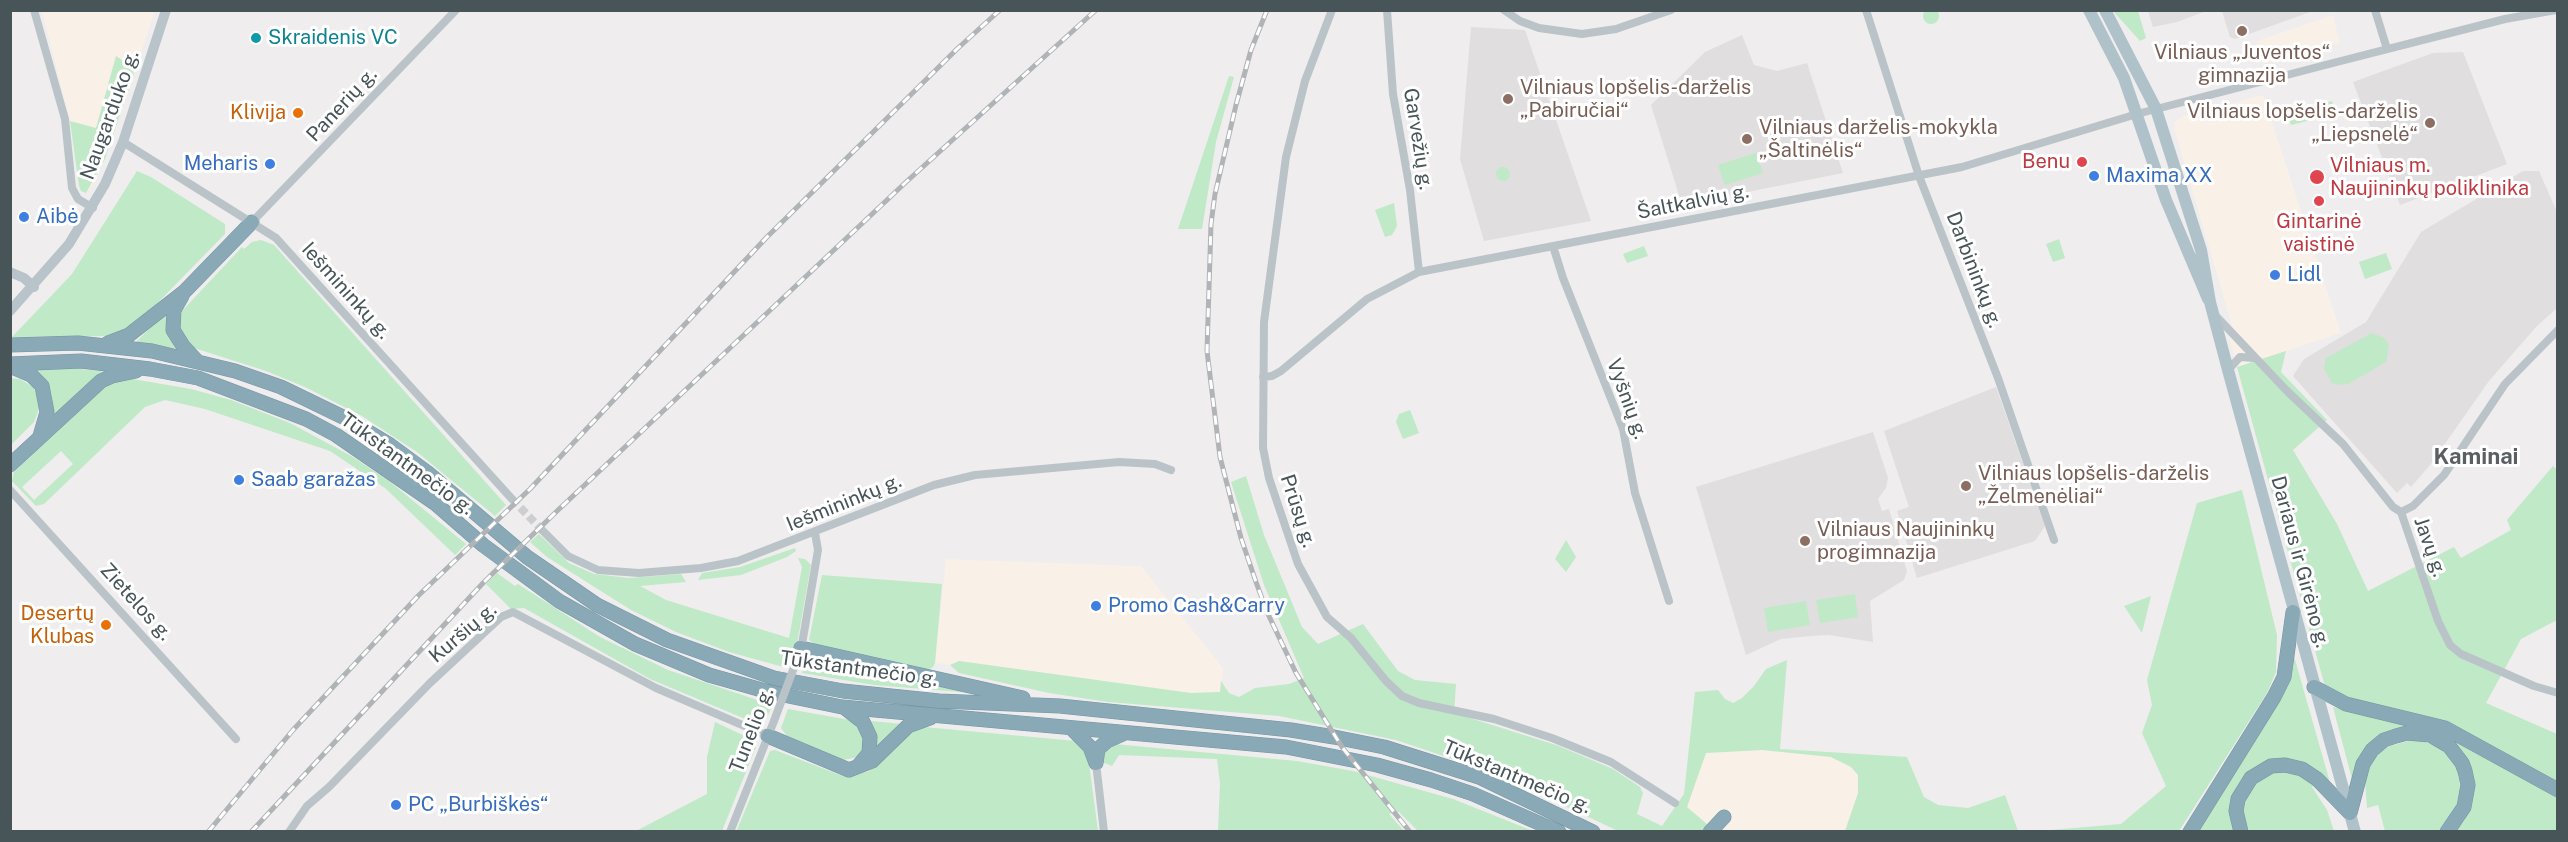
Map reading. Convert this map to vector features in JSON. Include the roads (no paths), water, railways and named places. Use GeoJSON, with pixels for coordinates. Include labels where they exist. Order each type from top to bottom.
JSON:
{"type":"FeatureCollection","features":[{"type":"Feature","properties":{"kind":"highway"},"geometry":{"type":"LineString","coordinates":[[103,344],[129,335],[184,292],[252,222]]}},
{"type":"Feature","properties":{"kind":"highway"},"geometry":{"type":"LineString","coordinates":[[184,292],[174,310],[173,330],[183,346],[197,361]]}},
{"type":"Feature","properties":{"kind":"highway","name":"Tūkstantmečio g."},"geometry":{"type":"LineString","coordinates":[[10,345],[103,344],[152,351],[197,361],[281,387],[347,419],[428,473],[500,536],[565,584],[636,626],[686,648],[774,678],[843,691],[939,701],[1060,706],[1291,730],[1384,747],[1479,777],[1593,831]]}},
{"type":"Feature","properties":{"kind":"highway","name":"Tūkstantmečio g."},"geometry":{"type":"LineString","coordinates":[[10,365],[81,361],[150,369],[198,378],[285,410],[336,435],[436,504],[532,582],[592,621],[635,644],[709,675],[769,692],[842,707],[1286,747],[1377,765],[1473,794],[1559,831]]}},
{"type":"Feature","properties":{"kind":"highway"},"geometry":{"type":"LineString","coordinates":[[10,365],[31,375],[42,386],[47,412],[40,438]]}},
{"type":"Feature","properties":{"kind":"highway"},"geometry":{"type":"LineString","coordinates":[[10,465],[101,381],[123,373],[150,369]]}},
{"type":"Feature","properties":{"kind":"highway"},"geometry":{"type":"LineString","coordinates":[[10,456],[27,449]]}},
{"type":"Feature","properties":{"kind":"highway"},"geometry":{"type":"LineString","coordinates":[[2190,831],[2274,698],[2284,677],[2293,612]]}},
{"type":"Feature","properties":{"kind":"highway"},"geometry":{"type":"LineString","coordinates":[[800,651],[1060,706]]}},
{"type":"Feature","properties":{"kind":"highway"},"geometry":{"type":"LineString","coordinates":[[2314,687],[2346,704],[2445,728],[2558,790]]}},
{"type":"Feature","properties":{"kind":"highway"},"geometry":{"type":"LineString","coordinates":[[842,707],[863,722],[870,736],[869,753],[856,768]]}},
{"type":"Feature","properties":{"kind":"highway"},"geometry":{"type":"LineString","coordinates":[[768,736],[843,769],[856,768],[872,761],[908,726],[926,718],[941,716]]}},
{"type":"Feature","properties":{"kind":"highway"},"geometry":{"type":"LineString","coordinates":[[1071,729],[1090,747],[1096,763]]}},
{"type":"Feature","properties":{"kind":"highway"},"geometry":{"type":"LineString","coordinates":[[2350,813],[2363,764],[2372,750],[2384,740],[2407,733],[2430,735],[2448,746],[2462,763],[2468,785],[2464,807],[2447,831]]}},
{"type":"Feature","properties":{"kind":"highway"},"geometry":{"type":"LineString","coordinates":[[1096,763],[1098,749],[1107,741],[1124,734]]}},
{"type":"Feature","properties":{"kind":"highway"},"geometry":{"type":"LineString","coordinates":[[2241,831],[2236,811],[2238,799],[2251,778],[2271,766],[2285,765],[2302,769],[2317,778],[2350,813]]}},
{"type":"Feature","properties":{"kind":"highway"},"geometry":{"type":"LineString","coordinates":[[1710,831],[1724,817]]}},
{"type":"Feature","properties":{"kind":"main road","name":"Naugarduko g."},"geometry":{"type":"LineString","coordinates":[[10,311],[34,287],[69,244],[93,208],[123,142],[166,10]]}},
{"type":"Feature","properties":{"kind":"main road","name":"Dariaus ir Girėno g."},"geometry":{"type":"LineString","coordinates":[[2089,10],[2124,78],[2166,200],[2212,308]]}},
{"type":"Feature","properties":{"kind":"main road","name":"Dariaus ir Girėno g."},"geometry":{"type":"LineString","coordinates":[[2105,10],[2156,109],[2201,250],[2212,308],[2228,370],[2355,831]]}},
{"type":"Feature","properties":{"kind":"main road"},"geometry":{"type":"LineString","coordinates":[[10,272],[24,278],[34,287]]}},
{"type":"Feature","properties":{"kind":"street"},"geometry":{"type":"LineString","coordinates":[[34,10],[65,119],[72,188],[78,199],[93,208]]}},
{"type":"Feature","properties":{"kind":"street","name":"Panerių g."},"geometry":{"type":"LineString","coordinates":[[252,222],[456,10]]}},
{"type":"Feature","properties":{"kind":"street","name":"Prūsų g."},"geometry":{"type":"LineString","coordinates":[[1332,10],[1305,81],[1286,158],[1264,322],[1263,448],[1269,478],[1294,553],[1327,617],[1351,638],[1386,681],[1410,700],[1494,719],[1552,738],[1611,762],[1676,803]]}},
{"type":"Feature","properties":{"kind":"street","name":"Garvežių g."},"geometry":{"type":"LineString","coordinates":[[1387,10],[1394,94],[1410,190],[1419,272]]}},
{"type":"Feature","properties":{"kind":"street"},"geometry":{"type":"LineString","coordinates":[[1504,10],[1539,28],[1582,34],[1616,29],[1671,10]]}},
{"type":"Feature","properties":{"kind":"street","name":"Darbininkų g."},"geometry":{"type":"LineString","coordinates":[[1866,10],[1919,176],[1998,378],[2054,540]]}},
{"type":"Feature","properties":{"kind":"street"},"geometry":{"type":"LineString","coordinates":[[2375,10],[2387,49]]}},
{"type":"Feature","properties":{"kind":"street","name":"Šaltkalvių g."},"geometry":{"type":"LineString","coordinates":[[1263,376],[1272,376],[1281,371],[1366,299],[1419,272],[1919,176],[2002,157],[2137,114],[2516,16],[2556,10]]}},
{"type":"Feature","properties":{"kind":"street","name":"Iešmininkų g."},"geometry":{"type":"LineString","coordinates":[[123,142],[276,238],[512,500]]}},
{"type":"Feature","properties":{"kind":"street","name":"Vyšnių g."},"geometry":{"type":"LineString","coordinates":[[1553,246],[1563,278],[1623,429],[1635,493],[1669,601]]}},
{"type":"Feature","properties":{"kind":"street","name":"Javų g."},"geometry":{"type":"LineString","coordinates":[[2212,308],[2256,359],[2343,444],[2393,507],[2401,512],[2438,621],[2450,645],[2461,654],[2534,686],[2558,693]]}},
{"type":"Feature","properties":{"kind":"street"},"geometry":{"type":"LineString","coordinates":[[2401,512],[2413,506],[2444,475],[2505,384],[2558,330]]}},
{"type":"Feature","properties":{"kind":"street"},"geometry":{"type":"LineString","coordinates":[[2228,370],[2240,357],[2256,359]]}},
{"type":"Feature","properties":{"kind":"street","name":"Iešmininkų g."},"geometry":{"type":"LineString","coordinates":[[542,530],[580,563],[616,573],[722,565],[815,533],[934,485],[975,475],[1119,462],[1155,464],[1171,470]]}},
{"type":"Feature","properties":{"kind":"street","name":"Zietelos g."},"geometry":{"type":"LineString","coordinates":[[10,490],[236,739]]}},
{"type":"Feature","properties":{"kind":"street","name":"Tunelio g."},"geometry":{"type":"LineString","coordinates":[[730,831],[800,651],[818,550],[815,533]]}},
{"type":"Feature","properties":{"kind":"street","name":"Kuršių g."},"geometry":{"type":"LineString","coordinates":[[290,831],[307,806],[329,787],[430,683],[501,617],[513,612],[656,688],[768,736]]}},
{"type":"Feature","properties":{"kind":"street"},"geometry":{"type":"LineString","coordinates":[[1096,763],[1104,831]]}},
{"type":"Feature","properties":{"kind":"tunnel"},"geometry":{"type":"LineString","coordinates":[[512,499],[542,530]]}},
{"type":"Feature","properties":{"kind":"railway"},"geometry":{"type":"LineString","coordinates":[[208,832],[293,730],[419,595],[530,489],[767,237],[957,49],[1000,10]]}},
{"type":"Feature","properties":{"kind":"railway"},"geometry":{"type":"LineString","coordinates":[[251,832],[484,582],[905,183],[1096,10]]}},
{"type":"Feature","properties":{"kind":"railway"},"geometry":{"type":"LineString","coordinates":[[1267,10],[1251,50],[1236,105],[1215,194],[1211,224],[1207,351],[1220,457],[1241,538],[1256,582],[1267,612],[1296,673],[1342,747],[1410,832]]}},
{"type":"Feature","properties":{"kind":"place","name":"Vilniaus „Juventos“ gimnazija"},"geometry":{"type":"Point","coordinates":[2242,31]}},
{"type":"Feature","properties":{"kind":"place","name":"Skraidenis VC"},"geometry":{"type":"Point","coordinates":[256,38]}},
{"type":"Feature","properties":{"kind":"place","name":"Vilniaus lopšelis-darželis „Pabiručiai“"},"geometry":{"type":"Point","coordinates":[1508,99]}},
{"type":"Feature","properties":{"kind":"place","name":"Klivija"},"geometry":{"type":"Point","coordinates":[298,113]}},
{"type":"Feature","properties":{"kind":"place","name":"Vilniaus lopšelis-darželis „Liepsnelė“"},"geometry":{"type":"Point","coordinates":[2430,123]}},
{"type":"Feature","properties":{"kind":"place","name":"Vilniaus darželis-mokykla „Šaltinėlis“"},"geometry":{"type":"Point","coordinates":[1747,139]}},
{"type":"Feature","properties":{"kind":"place","name":"Benu"},"geometry":{"type":"Point","coordinates":[2082,162]}},
{"type":"Feature","properties":{"kind":"place","name":"Meharis"},"geometry":{"type":"Point","coordinates":[270,164]}},
{"type":"Feature","properties":{"kind":"place","name":"Maxima XX"},"geometry":{"type":"Point","coordinates":[2094,176]}},
{"type":"Feature","properties":{"kind":"place","name":"Vilniaus m. Naujininkų poliklinika"},"geometry":{"type":"Point","coordinates":[2317,177]}},
{"type":"Feature","properties":{"kind":"place","name":"Gintarinė vaistinė"},"geometry":{"type":"Point","coordinates":[2319,201]}},
{"type":"Feature","properties":{"kind":"place","name":"Aibė"},"geometry":{"type":"Point","coordinates":[24,217]}},
{"type":"Feature","properties":{"kind":"place","name":"Lidl"},"geometry":{"type":"Point","coordinates":[2275,275]}},
{"type":"Feature","properties":{"kind":"place","name":"Saab garažas"},"geometry":{"type":"Point","coordinates":[239,480]}},
{"type":"Feature","properties":{"kind":"place","name":"Vilniaus lopšelis-darželis „Želmenėliai“"},"geometry":{"type":"Point","coordinates":[1966,486]}},
{"type":"Feature","properties":{"kind":"place","name":"Vilniaus Naujininkų progimnazija"},"geometry":{"type":"Point","coordinates":[1805,541]}},
{"type":"Feature","properties":{"kind":"place","name":"Promo Cash&Carry"},"geometry":{"type":"Point","coordinates":[1096,606]}},
{"type":"Feature","properties":{"kind":"place","name":"Desertų Klubas"},"geometry":{"type":"Point","coordinates":[106,625]}},
{"type":"Feature","properties":{"kind":"place","name":"PC „Burbiškės“"},"geometry":{"type":"Point","coordinates":[396,805]}},
{"type":"Feature","properties":{"kind":"district","name":"Kaminai"},"geometry":{"type":"Point","coordinates":[2476,457]}}]}
